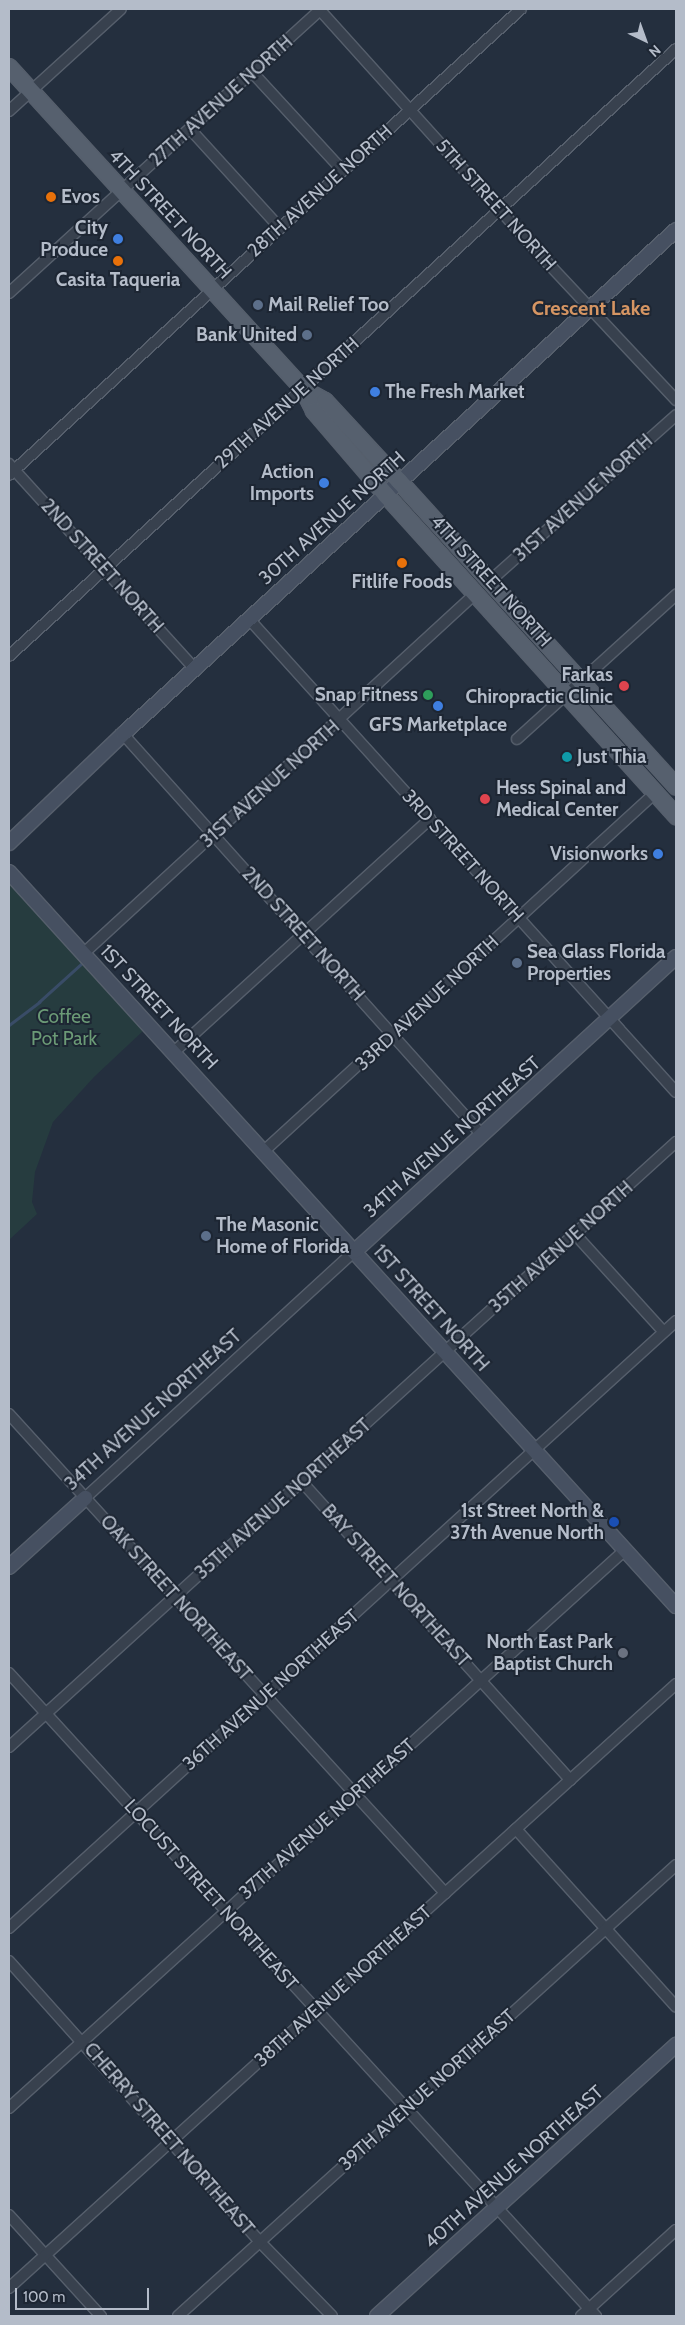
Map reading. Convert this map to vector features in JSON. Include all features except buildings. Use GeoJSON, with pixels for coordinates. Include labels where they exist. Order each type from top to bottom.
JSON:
{"type":"FeatureCollection","features":[{"type":"Feature","properties":{"kind":"main road","name":"4TH STREET NORTH"},"geometry":{"type":"LineString","coordinates":[[9,67],[303,389],[314,411],[386,495],[676,816]]}},
{"type":"Feature","properties":{"kind":"main road","name":"4TH STREET NORTH"},"geometry":{"type":"LineString","coordinates":[[303,389],[325,402],[674,780]]}},
{"type":"Feature","properties":{"kind":"main road"},"geometry":{"type":"LineString","coordinates":[[476,593],[490,595],[521,629],[536,632]]}},
{"type":"Feature","properties":{"kind":"main road"},"geometry":{"type":"LineString","coordinates":[[612,745],[629,750],[658,780],[674,780]]}},
{"type":"Feature","properties":{"kind":"street"},"geometry":{"type":"LineString","coordinates":[[9,111],[121,9]]}},
{"type":"Feature","properties":{"kind":"street","name":"5TH STREET NORTH"},"geometry":{"type":"LineString","coordinates":[[320,9],[676,400]]}},
{"type":"Feature","properties":{"kind":"street","name":"27TH AVENUE NORTH"},"geometry":{"type":"LineString","coordinates":[[9,293],[320,9]]}},
{"type":"Feature","properties":{"kind":"street","name":"28TH AVENUE NORTH"},"geometry":{"type":"LineString","coordinates":[[11,470],[521,9]]}},
{"type":"Feature","properties":{"kind":"street","name":"29TH AVENUE NORTH"},"geometry":{"type":"LineString","coordinates":[[9,656],[676,49]]}},
{"type":"Feature","properties":{"kind":"street"},"geometry":{"type":"LineString","coordinates":[[252,72],[343,171]]}},
{"type":"Feature","properties":{"kind":"street"},"geometry":{"type":"LineString","coordinates":[[190,129],[280,228]]}},
{"type":"Feature","properties":{"kind":"street","name":"30TH AVENUE NORTH"},"geometry":{"type":"LineString","coordinates":[[10,839],[676,230]]}},
{"type":"Feature","properties":{"kind":"street","name":"31ST AVENUE NORTH"},"geometry":{"type":"LineString","coordinates":[[490,581],[676,415]]}},
{"type":"Feature","properties":{"kind":"street","name":"2ND STREET NORTH"},"geometry":{"type":"LineString","coordinates":[[11,470],[195,669]]}},
{"type":"Feature","properties":{"kind":"street","name":"31ST AVENUE NORTH"},"geometry":{"type":"LineString","coordinates":[[84,953],[340,720],[476,593]]}},
{"type":"Feature","properties":{"kind":"street"},"geometry":{"type":"LineString","coordinates":[[517,739],[676,595]]}},
{"type":"Feature","properties":{"kind":"street","name":"3RD STREET NORTH"},"geometry":{"type":"LineString","coordinates":[[249,619],[676,1092]]}},
{"type":"Feature","properties":{"kind":"street","name":"2ND STREET NORTH"},"geometry":{"type":"LineString","coordinates":[[124,734],[482,1135]]}},
{"type":"Feature","properties":{"kind":"street","name":"33RD AVENUE NORTH"},"geometry":{"type":"LineString","coordinates":[[264,1151],[393,1035],[655,793]]}},
{"type":"Feature","properties":{"kind":"street"},"geometry":{"type":"LineString","coordinates":[[175,1052],[430,819]]}},
{"type":"Feature","properties":{"kind":"street","name":"1ST STREET NORTH"},"geometry":{"type":"LineString","coordinates":[[9,864],[13,875],[355,1251],[534,1452],[676,1606]]}},
{"type":"Feature","properties":{"kind":"street","name":"34TH AVENUE NORTHEAST"},"geometry":{"type":"LineString","coordinates":[[9,1566],[86,1498],[676,957]]}},
{"type":"Feature","properties":{"kind":"street","name":"35TH AVENUE NORTH"},"geometry":{"type":"LineString","coordinates":[[446,1352],[676,1142]]}},
{"type":"Feature","properties":{"kind":"street"},"geometry":{"type":"LineString","coordinates":[[575,1234],[664,1332]]}},
{"type":"Feature","properties":{"kind":"street","name":"36TH AVENUE NORTHEAST"},"geometry":{"type":"LineString","coordinates":[[9,1928],[676,1321]]}},
{"type":"Feature","properties":{"kind":"street","name":"35TH AVENUE NORTHEAST"},"geometry":{"type":"LineString","coordinates":[[9,1747],[446,1352]]}},
{"type":"Feature","properties":{"kind":"street","name":"OAK STREET NORTHEAST"},"geometry":{"type":"LineString","coordinates":[[9,1414],[445,1894]]}},
{"type":"Feature","properties":{"kind":"street","name":"BAY STREET NORTHEAST"},"geometry":{"type":"LineString","coordinates":[[302,1482],[570,1780]]}},
{"type":"Feature","properties":{"kind":"street","name":"37TH AVENUE NORTHEAST"},"geometry":{"type":"LineString","coordinates":[[9,2108],[624,1551]]}},
{"type":"Feature","properties":{"kind":"street","name":"LOCUST STREET NORTHEAST"},"geometry":{"type":"LineString","coordinates":[[9,1673],[497,2210],[589,2314]]}},
{"type":"Feature","properties":{"kind":"street","name":"38TH AVENUE NORTHEAST"},"geometry":{"type":"LineString","coordinates":[[9,2288],[676,1684]]}},
{"type":"Feature","properties":{"kind":"street"},"geometry":{"type":"LineString","coordinates":[[516,1829],[676,2007]]}},
{"type":"Feature","properties":{"kind":"street","name":"39TH AVENUE NORTHEAST"},"geometry":{"type":"LineString","coordinates":[[178,2316],[676,1865]]}},
{"type":"Feature","properties":{"kind":"street","name":"CHERRY STREET NORTHEAST"},"geometry":{"type":"LineString","coordinates":[[9,1961],[173,2141],[260,2242],[332,2316]]}},
{"type":"Feature","properties":{"kind":"street","name":"40TH AVENUE NORTHEAST"},"geometry":{"type":"LineString","coordinates":[[377,2316],[497,2210],[676,2046]]}},
{"type":"Feature","properties":{"kind":"street"},"geometry":{"type":"LineString","coordinates":[[9,2215],[101,2316]]}},
{"type":"Feature","properties":{"kind":"street"},"geometry":{"type":"LineString","coordinates":[[589,2314],[676,2230]]}},
{"type":"Feature","properties":{"kind":"green space","name":"Coffee Pot Park"},"geometry":{"type":"Polygon","coordinates":[[[9,883],[143,1031],[94,1077],[53,1122],[35,1172],[32,1202],[37,1214],[9,1240],[9,883]]]}},
{"type":"Feature","properties":{"kind":"waterway"},"geometry":{"type":"LineString","coordinates":[[9,1025],[39,1002],[81,964]]}},
{"type":"Feature","properties":{"kind":"place","name":"Evos"},"geometry":{"type":"Point","coordinates":[51,197]}},
{"type":"Feature","properties":{"kind":"place","name":"City Produce"},"geometry":{"type":"Point","coordinates":[118,239]}},
{"type":"Feature","properties":{"kind":"place","name":"Casita Taqueria"},"geometry":{"type":"Point","coordinates":[118,261]}},
{"type":"Feature","properties":{"kind":"place","name":"Mail Relief Too"},"geometry":{"type":"Point","coordinates":[258,305]}},
{"type":"Feature","properties":{"kind":"place","name":"Bank United"},"geometry":{"type":"Point","coordinates":[307,335]}},
{"type":"Feature","properties":{"kind":"place","name":"The Fresh Market"},"geometry":{"type":"Point","coordinates":[375,392]}},
{"type":"Feature","properties":{"kind":"place","name":"Action Imports"},"geometry":{"type":"Point","coordinates":[324,483]}},
{"type":"Feature","properties":{"kind":"place","name":"Fitlife Foods"},"geometry":{"type":"Point","coordinates":[402,563]}},
{"type":"Feature","properties":{"kind":"place","name":"Farkas Chiropractic Clinic"},"geometry":{"type":"Point","coordinates":[624,686]}},
{"type":"Feature","properties":{"kind":"place","name":"Snap Fitness"},"geometry":{"type":"Point","coordinates":[428,695]}},
{"type":"Feature","properties":{"kind":"place","name":"GFS Marketplace"},"geometry":{"type":"Point","coordinates":[438,706]}},
{"type":"Feature","properties":{"kind":"place","name":"Just Thia"},"geometry":{"type":"Point","coordinates":[567,757]}},
{"type":"Feature","properties":{"kind":"place","name":"Hess Spinal and Medical Center"},"geometry":{"type":"Point","coordinates":[485,799]}},
{"type":"Feature","properties":{"kind":"place","name":"Visionworks"},"geometry":{"type":"Point","coordinates":[658,854]}},
{"type":"Feature","properties":{"kind":"place","name":"Sea Glass Florida Properties"},"geometry":{"type":"Point","coordinates":[517,963]}},
{"type":"Feature","properties":{"kind":"place","name":"The Masonic Home of Florida"},"geometry":{"type":"Point","coordinates":[206,1236]}},
{"type":"Feature","properties":{"kind":"place","name":"1st Street North & 37th Avenue North"},"geometry":{"type":"Point","coordinates":[614,1522]}},
{"type":"Feature","properties":{"kind":"place","name":"North East Park Baptist Church"},"geometry":{"type":"Point","coordinates":[623,1653]}},
{"type":"Feature","properties":{"kind":"district","name":"Crescent Lake"},"geometry":{"type":"Point","coordinates":[591,308]}}]}
